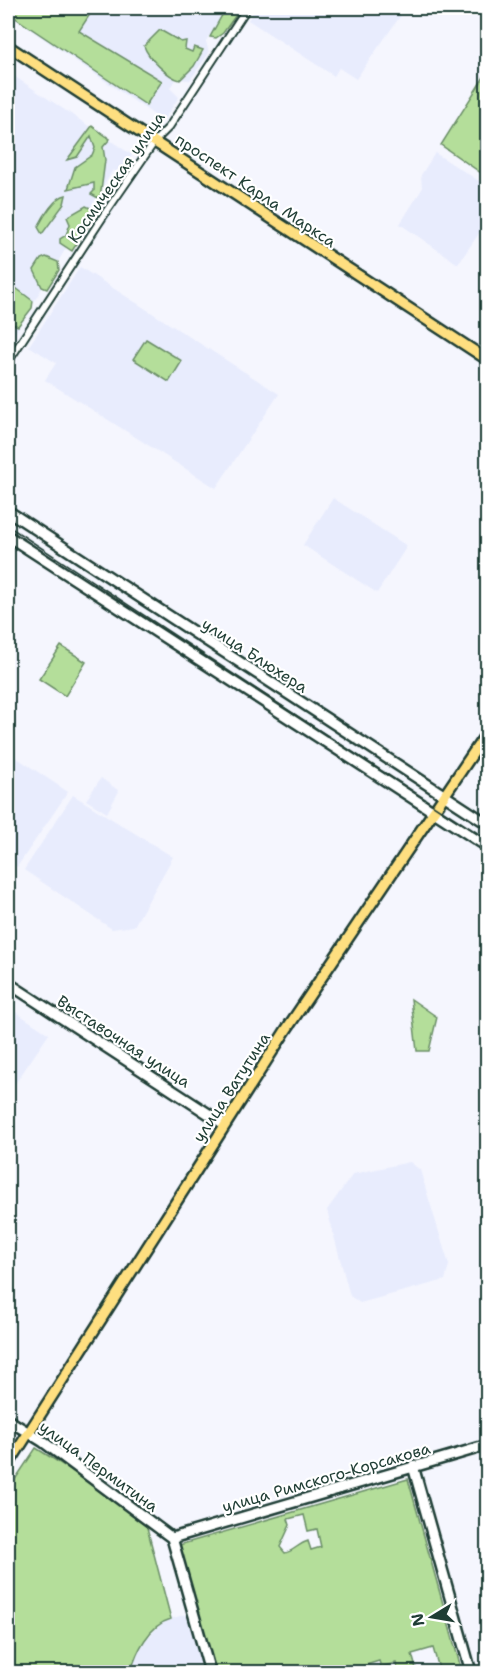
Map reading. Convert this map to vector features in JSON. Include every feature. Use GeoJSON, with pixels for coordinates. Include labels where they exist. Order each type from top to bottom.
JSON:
{"type":"FeatureCollection","features":[{"type":"Feature","properties":{"kind":"main road","name":"проспект Карла Маркса"},"geometry":{"type":"LineString","coordinates":[[8,46],[488,360]]}},
{"type":"Feature","properties":{"kind":"main road","name":"улица Ватутина"},"geometry":{"type":"LineString","coordinates":[[8,1465],[224,1124],[488,731]]}},
{"type":"Feature","properties":{"kind":"street","name":"Космическая улица"},"geometry":{"type":"LineString","coordinates":[[8,362],[155,141],[169,127],[247,8]]}},
{"type":"Feature","properties":{"kind":"street","name":"улица Блюхера"},"geometry":{"type":"LineString","coordinates":[[8,511],[488,824]]}},
{"type":"Feature","properties":{"kind":"street"},"geometry":{"type":"LineString","coordinates":[[8,536],[488,847]]}},
{"type":"Feature","properties":{"kind":"street","name":"Выставочная улица"},"geometry":{"type":"LineString","coordinates":[[8,983],[224,1124]]}},
{"type":"Feature","properties":{"kind":"street","name":"улица Пермитина"},"geometry":{"type":"LineString","coordinates":[[8,1420],[172,1538]]}},
{"type":"Feature","properties":{"kind":"street","name":"улица Римского-Корсакова"},"geometry":{"type":"LineString","coordinates":[[172,1538],[488,1445]]}},
{"type":"Feature","properties":{"kind":"street"},"geometry":{"type":"LineString","coordinates":[[413,1466],[471,1672]]}},
{"type":"Feature","properties":{"kind":"street"},"geometry":{"type":"LineString","coordinates":[[172,1538],[210,1672]]}},
{"type":"Feature","properties":{"kind":"shaded area"},"geometry":{"type":"Polygon","coordinates":[[[8,8],[237,8],[217,35],[209,36],[206,41],[209,53],[190,80],[176,79],[173,83],[170,88],[179,97],[163,121],[8,14],[8,8]]]}},
{"type":"Feature","properties":{"kind":"shaded area"},"geometry":{"type":"Polygon","coordinates":[[[256,8],[406,8],[356,79],[339,68],[334,76],[248,20],[256,8]]]}},
{"type":"Feature","properties":{"kind":"shaded area"},"geometry":{"type":"Polygon","coordinates":[[[8,72],[132,155],[121,174],[113,170],[8,345],[8,72]]]}},
{"type":"Feature","properties":{"kind":"shaded area"},"geometry":{"type":"Polygon","coordinates":[[[435,153],[487,186],[487,231],[480,232],[458,264],[400,224],[422,189],[421,175],[435,153]]]}},
{"type":"Feature","properties":{"kind":"shaded area"},"geometry":{"type":"Polygon","coordinates":[[[80,267],[279,394],[216,488],[45,380],[56,363],[29,346],[80,267]]]}},
{"type":"Feature","properties":{"kind":"shaded area"},"geometry":{"type":"Polygon","coordinates":[[[333,498],[407,546],[377,593],[303,545],[333,498]]]}},
{"type":"Feature","properties":{"kind":"shaded area"},"geometry":{"type":"Polygon","coordinates":[[[8,752],[68,792],[17,867],[8,860],[8,752]]]}},
{"type":"Feature","properties":{"kind":"shaded area"},"geometry":{"type":"Polygon","coordinates":[[[101,778],[119,791],[107,813],[86,800],[101,778]]]}},
{"type":"Feature","properties":{"kind":"shaded area"},"geometry":{"type":"Polygon","coordinates":[[[73,795],[173,857],[134,926],[112,929],[24,870],[73,795]]]}},
{"type":"Feature","properties":{"kind":"shaded area"},"geometry":{"type":"Polygon","coordinates":[[[8,1007],[49,1034],[8,1094],[8,1007]]]}},
{"type":"Feature","properties":{"kind":"shaded area"},"geometry":{"type":"Polygon","coordinates":[[[410,1162],[420,1170],[449,1265],[445,1280],[360,1303],[350,1296],[327,1210],[353,1174],[410,1162]]]}},
{"type":"Feature","properties":{"kind":"shaded area"},"geometry":{"type":"Polygon","coordinates":[[[187,1614],[203,1672],[131,1672],[136,1651],[163,1621],[187,1614]]]}},
{"type":"Feature","properties":{"kind":"green space"},"geometry":{"type":"Polygon","coordinates":[[[10,8],[94,8],[79,31],[162,81],[146,105],[8,13],[10,8]]]}},
{"type":"Feature","properties":{"kind":"green space"},"geometry":{"type":"Polygon","coordinates":[[[226,8],[241,8],[223,33],[216,38],[210,37],[226,8]]]}},
{"type":"Feature","properties":{"kind":"green space"},"geometry":{"type":"Polygon","coordinates":[[[160,30],[181,42],[186,41],[185,49],[192,52],[194,47],[203,50],[194,66],[180,80],[159,66],[144,46],[160,30]]]}},
{"type":"Feature","properties":{"kind":"green space"},"geometry":{"type":"Polygon","coordinates":[[[487,72],[487,177],[441,145],[487,72]]]}},
{"type":"Feature","properties":{"kind":"green space"},"geometry":{"type":"Polygon","coordinates":[[[92,126],[110,139],[103,147],[105,160],[100,199],[91,194],[94,191],[94,183],[68,189],[75,167],[92,155],[95,148],[91,136],[77,157],[67,160],[92,126]]]}},
{"type":"Feature","properties":{"kind":"green space"},"geometry":{"type":"Polygon","coordinates":[[[66,195],[64,204],[42,234],[38,227],[43,218],[54,203],[66,195]]]}},
{"type":"Feature","properties":{"kind":"green space"},"geometry":{"type":"Polygon","coordinates":[[[86,206],[94,210],[95,216],[72,251],[60,243],[60,239],[66,235],[70,224],[67,217],[86,206]]]}},
{"type":"Feature","properties":{"kind":"green space"},"geometry":{"type":"Polygon","coordinates":[[[46,257],[58,262],[59,270],[47,289],[42,287],[34,270],[41,259],[46,257]]]}},
{"type":"Feature","properties":{"kind":"green space"},"geometry":{"type":"Polygon","coordinates":[[[8,282],[33,301],[32,308],[18,326],[10,323],[8,316],[8,282]]]}},
{"type":"Feature","properties":{"kind":"green space"},"geometry":{"type":"Polygon","coordinates":[[[146,339],[182,361],[169,382],[133,359],[146,339]]]}},
{"type":"Feature","properties":{"kind":"green space"},"geometry":{"type":"Polygon","coordinates":[[[61,646],[86,662],[65,696],[39,679],[61,646]]]}},
{"type":"Feature","properties":{"kind":"green space"},"geometry":{"type":"Polygon","coordinates":[[[411,999],[437,1017],[429,1051],[417,1051],[411,999]]]}},
{"type":"Feature","properties":{"kind":"green space"},"geometry":{"type":"Polygon","coordinates":[[[36,1448],[144,1516],[171,1619],[163,1622],[150,1633],[136,1656],[131,1672],[8,1672],[8,1490],[36,1448]]]}},
{"type":"Feature","properties":{"kind":"green space"},"geometry":{"type":"Polygon","coordinates":[[[408,1479],[462,1672],[440,1672],[433,1648],[412,1654],[417,1672],[398,1672],[396,1663],[381,1667],[379,1661],[363,1666],[365,1672],[214,1672],[179,1545],[408,1479]],[[304,1515],[288,1519],[290,1525],[280,1547],[285,1553],[308,1541],[311,1550],[321,1547],[317,1529],[308,1531],[304,1515]]]}},
{"type":"Feature","properties":{"kind":"tram line"},"geometry":{"type":"LineString","coordinates":[[8,526],[488,841]]}}]}
